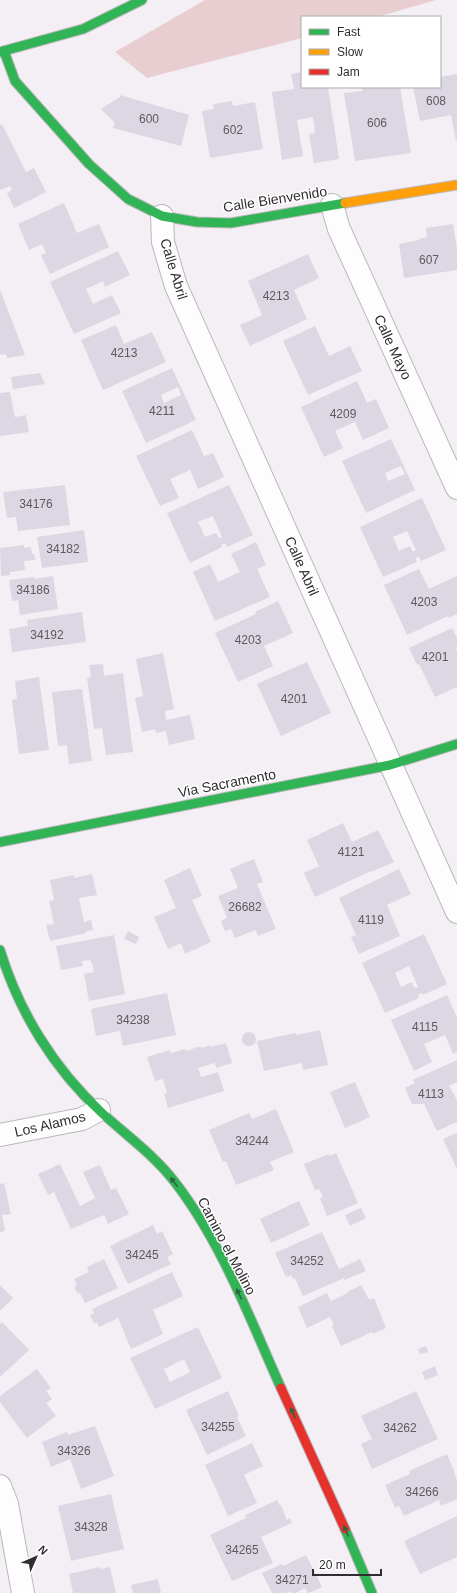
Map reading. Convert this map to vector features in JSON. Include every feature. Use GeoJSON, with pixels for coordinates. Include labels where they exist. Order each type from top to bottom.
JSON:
{"type":"FeatureCollection","features":[{"type":"Feature","properties":{"kind":"street"},"geometry":{"type":"LineString","coordinates":[[2,51],[83,29],[142,0]]}},
{"type":"Feature","properties":{"kind":"street","name":"Calle Bienvenido"},"geometry":{"type":"LineString","coordinates":[[2,51],[15,81],[89,164],[128,199],[162,216],[197,222],[231,223],[332,204],[457,186]]}},
{"type":"Feature","properties":{"kind":"street","name":"Calle Mayo"},"geometry":{"type":"LineString","coordinates":[[332,204],[339,229],[457,488]]}},
{"type":"Feature","properties":{"kind":"street","name":"Calle Abril"},"geometry":{"type":"LineString","coordinates":[[162,216],[162,242],[176,286],[457,912]]}},
{"type":"Feature","properties":{"kind":"street","name":"Via Sacramento"},"geometry":{"type":"LineString","coordinates":[[0,842],[390,765],[457,744]]}},
{"type":"Feature","properties":{"kind":"street","name":"Camino el Molino"},"geometry":{"type":"LineString","coordinates":[[0,950],[14,989],[34,1026],[61,1068],[99,1110],[160,1165],[187,1199],[213,1242],[277,1377],[372,1593]]}},
{"type":"Feature","properties":{"kind":"street","name":"Los Alamos"},"geometry":{"type":"LineString","coordinates":[[0,1135],[82,1119],[99,1110]]}},
{"type":"Feature","properties":{"kind":"street"},"geometry":{"type":"LineString","coordinates":[[0,1486],[7,1504],[23,1593]]}},
{"type":"Feature","properties":{"kind":"shaded area"},"geometry":{"type":"Polygon","coordinates":[[[205,0],[436,0],[380,16],[301,16],[301,38],[147,78],[115,52],[205,0]]]}},
{"type":"Feature","properties":{"kind":"building"},"geometry":{"type":"Polygon","coordinates":[[[301,72],[301,88],[328,88],[339,159],[314,163],[309,134],[315,133],[313,117],[297,120],[303,156],[282,160],[272,92],[294,89],[291,74],[301,72]]]}},
{"type":"Feature","properties":{"kind":"building"},"geometry":{"type":"Polygon","coordinates":[[[457,74],[457,141],[451,115],[420,121],[413,88],[441,88],[441,77],[457,74]]]}},
{"type":"Feature","properties":{"kind":"building"},"geometry":{"type":"Polygon","coordinates":[[[362,88],[400,88],[411,153],[355,161],[344,93],[362,91],[362,88]]]}},
{"type":"Feature","properties":{"kind":"building"},"geometry":{"type":"Polygon","coordinates":[[[120,95],[189,115],[181,146],[113,128],[115,123],[101,109],[120,97],[120,95]]]}},
{"type":"Feature","properties":{"kind":"building"},"geometry":{"type":"Polygon","coordinates":[[[232,101],[233,106],[255,102],[263,149],[210,158],[202,111],[214,109],[213,104],[232,101]]]}},
{"type":"Feature","properties":{"kind":"building"},"geometry":{"type":"Polygon","coordinates":[[[2,124],[26,172],[34,168],[46,192],[14,208],[7,193],[12,190],[10,186],[0,190],[0,125],[2,124]]]}},
{"type":"Feature","properties":{"kind":"building"},"geometry":{"type":"Polygon","coordinates":[[[64,203],[77,233],[99,224],[109,247],[50,274],[41,255],[46,253],[42,244],[29,250],[18,224],[64,203]]]}},
{"type":"Feature","properties":{"kind":"building"},"geometry":{"type":"Polygon","coordinates":[[[453,224],[457,250],[457,270],[404,278],[399,244],[427,237],[426,228],[453,224]]]}},
{"type":"Feature","properties":{"kind":"building"},"geometry":{"type":"Polygon","coordinates":[[[118,251],[130,275],[105,287],[103,281],[86,289],[93,304],[112,295],[121,313],[74,334],[50,282],[118,251]]]}},
{"type":"Feature","properties":{"kind":"building"},"geometry":{"type":"Polygon","coordinates":[[[308,254],[319,278],[294,290],[307,319],[250,346],[240,325],[262,315],[248,281],[308,254]]]}},
{"type":"Feature","properties":{"kind":"building"},"geometry":{"type":"Polygon","coordinates":[[[0,290],[25,355],[7,358],[6,354],[0,355],[0,290]]]}},
{"type":"Feature","properties":{"kind":"building"},"geometry":{"type":"Polygon","coordinates":[[[116,325],[124,344],[152,332],[166,362],[103,390],[81,340],[116,325]]]}},
{"type":"Feature","properties":{"kind":"building"},"geometry":{"type":"Polygon","coordinates":[[[315,326],[329,356],[350,346],[362,371],[308,395],[283,341],[315,326]]]}},
{"type":"Feature","properties":{"kind":"building"},"geometry":{"type":"Polygon","coordinates":[[[172,368],[196,420],[146,443],[122,391],[172,368]],[[178,387],[161,395],[164,403],[181,395],[178,387]]]}},
{"type":"Feature","properties":{"kind":"building"},"geometry":{"type":"Polygon","coordinates":[[[40,373],[45,384],[13,389],[11,377],[40,373]]]}},
{"type":"Feature","properties":{"kind":"building"},"geometry":{"type":"Polygon","coordinates":[[[357,381],[367,403],[376,399],[389,428],[363,440],[355,422],[335,431],[343,448],[324,457],[301,407],[357,381]]]}},
{"type":"Feature","properties":{"kind":"building"},"geometry":{"type":"Polygon","coordinates":[[[10,392],[15,417],[26,415],[29,432],[0,436],[0,393],[10,392]]]}},
{"type":"Feature","properties":{"kind":"building"},"geometry":{"type":"Polygon","coordinates":[[[192,430],[204,456],[213,453],[224,477],[198,489],[190,470],[170,479],[179,498],[160,506],[136,456],[192,430]]]}},
{"type":"Feature","properties":{"kind":"building"},"geometry":{"type":"Polygon","coordinates":[[[391,439],[415,490],[366,513],[342,461],[391,439]],[[401,466],[385,473],[388,481],[405,474],[401,466]]]}},
{"type":"Feature","properties":{"kind":"building"},"geometry":{"type":"Polygon","coordinates":[[[65,485],[70,525],[18,531],[16,517],[7,518],[3,492],[65,485]]]}},
{"type":"Feature","properties":{"kind":"building"},"geometry":{"type":"Polygon","coordinates":[[[229,485],[253,535],[227,547],[225,543],[221,545],[222,547],[190,563],[167,513],[229,485]],[[213,516],[198,522],[205,537],[216,533],[219,538],[222,537],[213,516]]]}},
{"type":"Feature","properties":{"kind":"building"},"geometry":{"type":"Polygon","coordinates":[[[422,498],[446,550],[421,561],[419,557],[415,558],[417,562],[383,577],[360,527],[422,498]],[[407,531],[393,537],[399,551],[410,546],[413,552],[416,550],[407,531]]]}},
{"type":"Feature","properties":{"kind":"building"},"geometry":{"type":"Polygon","coordinates":[[[84,530],[88,562],[42,568],[37,537],[84,530]]]}},
{"type":"Feature","properties":{"kind":"building"},"geometry":{"type":"Polygon","coordinates":[[[256,542],[266,565],[257,569],[270,597],[215,621],[193,572],[210,564],[218,582],[240,572],[231,554],[256,542]]]}},
{"type":"Feature","properties":{"kind":"building"},"geometry":{"type":"Polygon","coordinates":[[[24,545],[24,548],[31,547],[35,560],[24,561],[25,570],[10,572],[10,575],[1,576],[0,548],[24,545]]]}},
{"type":"Feature","properties":{"kind":"building"},"geometry":{"type":"Polygon","coordinates":[[[419,569],[429,589],[457,576],[457,614],[449,618],[448,616],[407,635],[384,585],[419,569]]]}},
{"type":"Feature","properties":{"kind":"building"},"geometry":{"type":"Polygon","coordinates":[[[53,576],[58,609],[20,615],[18,600],[12,601],[9,580],[34,577],[34,579],[53,576]]]}},
{"type":"Feature","properties":{"kind":"building"},"geometry":{"type":"Polygon","coordinates":[[[278,601],[293,633],[264,646],[273,666],[238,682],[215,633],[256,614],[255,612],[278,601]]]}},
{"type":"Feature","properties":{"kind":"building"},"geometry":{"type":"Polygon","coordinates":[[[82,612],[86,642],[12,652],[9,629],[28,626],[27,620],[82,612]]]}},
{"type":"Feature","properties":{"kind":"building"},"geometry":{"type":"Polygon","coordinates":[[[452,628],[457,638],[457,647],[455,647],[457,651],[457,687],[435,697],[419,664],[417,665],[409,648],[452,628]]]}},
{"type":"Feature","properties":{"kind":"building"},"geometry":{"type":"Polygon","coordinates":[[[163,653],[174,709],[165,711],[166,720],[190,715],[195,739],[169,745],[166,731],[156,733],[155,729],[142,732],[135,698],[143,696],[136,659],[163,653]]]}},
{"type":"Feature","properties":{"kind":"building"},"geometry":{"type":"Polygon","coordinates":[[[307,662],[331,713],[281,736],[257,684],[307,662]]]}},
{"type":"Feature","properties":{"kind":"building"},"geometry":{"type":"Polygon","coordinates":[[[103,664],[104,676],[123,673],[133,752],[106,755],[102,728],[94,729],[87,678],[91,677],[89,665],[103,664]]]}},
{"type":"Feature","properties":{"kind":"building"},"geometry":{"type":"Polygon","coordinates":[[[39,677],[49,750],[19,754],[12,700],[17,699],[15,681],[39,677]]]}},
{"type":"Feature","properties":{"kind":"building"},"geometry":{"type":"Polygon","coordinates":[[[82,689],[92,761],[69,764],[67,745],[58,746],[52,692],[82,689]]]}},
{"type":"Feature","properties":{"kind":"building"},"geometry":{"type":"Polygon","coordinates":[[[343,823],[352,842],[378,830],[394,862],[315,897],[304,873],[319,866],[307,840],[343,823]]]}},
{"type":"Feature","properties":{"kind":"building"},"geometry":{"type":"Polygon","coordinates":[[[254,859],[263,882],[257,884],[276,929],[258,936],[255,930],[235,938],[231,929],[225,931],[221,921],[227,918],[218,896],[238,888],[230,869],[254,859]]]}},
{"type":"Feature","properties":{"kind":"building"},"geometry":{"type":"Polygon","coordinates":[[[190,868],[202,896],[192,900],[211,942],[185,954],[181,943],[168,949],[154,917],[176,908],[164,880],[190,868]]]}},
{"type":"Feature","properties":{"kind":"building"},"geometry":{"type":"Polygon","coordinates":[[[399,869],[411,894],[387,905],[400,936],[359,954],[351,937],[356,935],[339,898],[399,869]]]}},
{"type":"Feature","properties":{"kind":"building"},"geometry":{"type":"Polygon","coordinates":[[[92,874],[97,895],[79,898],[84,922],[91,920],[93,930],[50,941],[46,925],[54,924],[49,901],[54,900],[50,880],[74,875],[74,878],[92,874]]]}},
{"type":"Feature","properties":{"kind":"building"},"geometry":{"type":"Polygon","coordinates":[[[128,931],[139,937],[136,944],[124,939],[128,931]]]}},
{"type":"Feature","properties":{"kind":"building"},"geometry":{"type":"Polygon","coordinates":[[[424,934],[447,984],[423,995],[422,993],[418,995],[419,998],[385,1013],[362,963],[424,934]],[[409,966],[395,973],[401,987],[412,982],[414,988],[418,987],[409,966]]]}},
{"type":"Feature","properties":{"kind":"building"},"geometry":{"type":"Polygon","coordinates":[[[114,935],[125,994],[89,1001],[84,974],[94,972],[92,962],[91,963],[90,960],[82,961],[83,966],[61,970],[56,946],[114,935]]]}},
{"type":"Feature","properties":{"kind":"building"},"geometry":{"type":"Polygon","coordinates":[[[167,993],[176,1035],[123,1046],[120,1031],[96,1036],[91,1009],[167,993]]]}},
{"type":"Feature","properties":{"kind":"building"},"geometry":{"type":"Polygon","coordinates":[[[447,995],[457,1018],[457,1052],[453,1054],[445,1035],[424,1044],[432,1062],[414,1071],[391,1020],[447,995]]]}},
{"type":"Feature","properties":{"kind":"building"},"geometry":{"type":"Polygon","coordinates":[[[320,1030],[328,1065],[303,1070],[302,1063],[264,1071],[257,1041],[320,1030]]]}},
{"type":"Feature","properties":{"kind":"building"},"geometry":{"type":"Polygon","coordinates":[[[249,1032],[254,1034],[256,1039],[254,1044],[249,1046],[244,1044],[242,1039],[244,1034],[249,1032]]]}},
{"type":"Feature","properties":{"kind":"building"},"geometry":{"type":"Polygon","coordinates":[[[226,1043],[232,1063],[216,1068],[215,1063],[198,1068],[201,1077],[218,1072],[224,1091],[168,1108],[164,1094],[167,1093],[163,1079],[155,1081],[147,1057],[170,1050],[171,1053],[185,1049],[186,1051],[201,1046],[201,1048],[211,1045],[211,1047],[226,1043]]]}},
{"type":"Feature","properties":{"kind":"building"},"geometry":{"type":"Polygon","coordinates":[[[457,1060],[457,1082],[449,1086],[457,1100],[457,1122],[437,1131],[424,1104],[412,1104],[405,1088],[415,1083],[413,1080],[457,1060]]]}},
{"type":"Feature","properties":{"kind":"building"},"geometry":{"type":"Polygon","coordinates":[[[355,1082],[370,1117],[345,1128],[330,1092],[355,1082]]]}},
{"type":"Feature","properties":{"kind":"building"},"geometry":{"type":"Polygon","coordinates":[[[276,1109],[294,1152],[270,1162],[274,1170],[236,1185],[226,1161],[223,1162],[209,1130],[249,1113],[252,1119],[276,1109]]]}},
{"type":"Feature","properties":{"kind":"building"},"geometry":{"type":"Polygon","coordinates":[[[457,1133],[457,1169],[443,1139],[457,1133]]]}},
{"type":"Feature","properties":{"kind":"building"},"geometry":{"type":"Polygon","coordinates":[[[336,1153],[358,1203],[327,1216],[320,1198],[323,1197],[319,1189],[315,1190],[304,1164],[329,1154],[329,1156],[336,1153]]]}},
{"type":"Feature","properties":{"kind":"building"},"geometry":{"type":"Polygon","coordinates":[[[60,1164],[80,1206],[95,1198],[83,1172],[100,1165],[111,1190],[116,1188],[129,1214],[108,1224],[104,1215],[71,1229],[54,1192],[48,1195],[38,1174],[60,1164]]]}},
{"type":"Feature","properties":{"kind":"building"},"geometry":{"type":"Polygon","coordinates":[[[4,1183],[11,1214],[2,1215],[5,1231],[0,1232],[0,1184],[4,1183]]]}},
{"type":"Feature","properties":{"kind":"building"},"geometry":{"type":"Polygon","coordinates":[[[299,1201],[310,1225],[271,1243],[260,1219],[299,1201]]]}},
{"type":"Feature","properties":{"kind":"building"},"geometry":{"type":"Polygon","coordinates":[[[361,1208],[366,1218],[350,1226],[345,1215],[361,1208]]]}},
{"type":"Feature","properties":{"kind":"building"},"geometry":{"type":"Polygon","coordinates":[[[153,1225],[157,1234],[162,1231],[173,1254],[167,1257],[171,1264],[128,1284],[110,1246],[153,1225]]]}},
{"type":"Feature","properties":{"kind":"building"},"geometry":{"type":"Polygon","coordinates":[[[322,1232],[339,1269],[360,1259],[366,1271],[344,1280],[344,1278],[303,1296],[295,1278],[293,1279],[292,1275],[286,1277],[275,1253],[322,1232]]]}},
{"type":"Feature","properties":{"kind":"building"},"geometry":{"type":"Polygon","coordinates":[[[104,1259],[118,1288],[85,1303],[80,1293],[78,1294],[74,1287],[77,1285],[74,1279],[89,1272],[87,1267],[104,1259]]]}},
{"type":"Feature","properties":{"kind":"building"},"geometry":{"type":"Polygon","coordinates":[[[172,1272],[183,1296],[153,1310],[163,1334],[131,1349],[118,1318],[99,1327],[97,1322],[94,1324],[90,1315],[94,1314],[92,1309],[172,1272]]]}},
{"type":"Feature","properties":{"kind":"building"},"geometry":{"type":"Polygon","coordinates":[[[0,1285],[13,1298],[0,1311],[0,1285]]]}},
{"type":"Feature","properties":{"kind":"building"},"geometry":{"type":"Polygon","coordinates":[[[361,1285],[368,1298],[371,1300],[374,1298],[386,1328],[373,1334],[372,1332],[341,1346],[332,1326],[334,1325],[330,1317],[307,1328],[298,1307],[327,1293],[331,1301],[361,1285]]]}},
{"type":"Feature","properties":{"kind":"building"},"geometry":{"type":"Polygon","coordinates":[[[2,1322],[29,1350],[0,1377],[0,1324],[2,1322]]]}},
{"type":"Feature","properties":{"kind":"building"},"geometry":{"type":"Polygon","coordinates":[[[198,1327],[222,1378],[155,1409],[130,1358],[198,1327]],[[184,1359],[164,1369],[170,1382],[190,1372],[184,1359]]]}},
{"type":"Feature","properties":{"kind":"building"},"geometry":{"type":"Polygon","coordinates":[[[426,1346],[428,1352],[420,1354],[418,1349],[426,1346]]]}},
{"type":"Feature","properties":{"kind":"building"},"geometry":{"type":"Polygon","coordinates":[[[435,1366],[438,1375],[425,1380],[422,1372],[435,1366]]]}},
{"type":"Feature","properties":{"kind":"building"},"geometry":{"type":"Polygon","coordinates":[[[37,1369],[51,1388],[46,1391],[52,1399],[46,1403],[56,1416],[27,1438],[0,1402],[0,1396],[37,1369]]]}},
{"type":"Feature","properties":{"kind":"building"},"geometry":{"type":"Polygon","coordinates":[[[228,1391],[239,1416],[237,1417],[246,1436],[207,1455],[186,1410],[228,1391]]]}},
{"type":"Feature","properties":{"kind":"building"},"geometry":{"type":"Polygon","coordinates":[[[416,1391],[438,1439],[372,1469],[361,1444],[372,1439],[361,1416],[416,1391]]]}},
{"type":"Feature","properties":{"kind":"building"},"geometry":{"type":"Polygon","coordinates":[[[95,1426],[114,1476],[81,1489],[70,1459],[51,1467],[42,1442],[67,1432],[68,1435],[95,1426]]]}},
{"type":"Feature","properties":{"kind":"building"},"geometry":{"type":"Polygon","coordinates":[[[252,1443],[263,1466],[244,1475],[257,1503],[228,1516],[205,1465],[252,1443]]]}},
{"type":"Feature","properties":{"kind":"building"},"geometry":{"type":"Polygon","coordinates":[[[447,1454],[457,1480],[457,1499],[441,1506],[439,1500],[404,1516],[399,1506],[395,1508],[385,1485],[410,1474],[409,1471],[447,1454]]]}},
{"type":"Feature","properties":{"kind":"building"},"geometry":{"type":"Polygon","coordinates":[[[111,1494],[124,1549],[71,1561],[58,1506],[111,1494]]]}},
{"type":"Feature","properties":{"kind":"building"},"geometry":{"type":"Polygon","coordinates":[[[277,1500],[280,1506],[281,1505],[286,1520],[290,1518],[292,1523],[261,1537],[273,1563],[232,1581],[210,1535],[246,1518],[245,1515],[277,1500]]]}},
{"type":"Feature","properties":{"kind":"building"},"geometry":{"type":"Polygon","coordinates":[[[457,1516],[457,1557],[420,1574],[404,1541],[457,1516]]]}},
{"type":"Feature","properties":{"kind":"building"},"geometry":{"type":"Polygon","coordinates":[[[306,1555],[322,1587],[309,1593],[305,1588],[296,1593],[291,1593],[290,1591],[286,1593],[272,1593],[262,1573],[282,1564],[283,1566],[306,1555]]]}},
{"type":"Feature","properties":{"kind":"building"},"geometry":{"type":"Polygon","coordinates":[[[100,1567],[100,1569],[110,1567],[116,1593],[73,1593],[69,1574],[100,1567]]]}},
{"type":"Feature","properties":{"kind":"building"},"geometry":{"type":"Polygon","coordinates":[[[158,1579],[161,1593],[133,1593],[131,1585],[158,1579]]]}},
{"type":"Feature","properties":{"kind":"traffic: fast"},"geometry":{"type":"LineString","coordinates":[[0,52],[83,29],[142,0]]}},
{"type":"Feature","properties":{"kind":"traffic: fast"},"geometry":{"type":"LineString","coordinates":[[4,51],[15,81],[89,164],[128,199],[162,216],[197,222],[231,223],[345,203]]}},
{"type":"Feature","properties":{"kind":"traffic: fast"},"geometry":{"type":"LineString","coordinates":[[0,842],[390,765],[457,744]]}},
{"type":"Feature","properties":{"kind":"traffic: fast"},"geometry":{"type":"LineString","coordinates":[[0,950],[17,995],[28,1017],[40,1038],[68,1078],[102,1113],[158,1162],[191,1204],[234,1281],[281,1388]]}},
{"type":"Feature","properties":{"kind":"traffic: fast"},"geometry":{"type":"LineString","coordinates":[[345,1529],[372,1593]]}},
{"type":"Feature","properties":{"kind":"traffic: slow"},"geometry":{"type":"LineString","coordinates":[[345,203],[457,185]]}},
{"type":"Feature","properties":{"kind":"traffic: jam"},"geometry":{"type":"LineString","coordinates":[[281,1388],[345,1529]]}}]}
